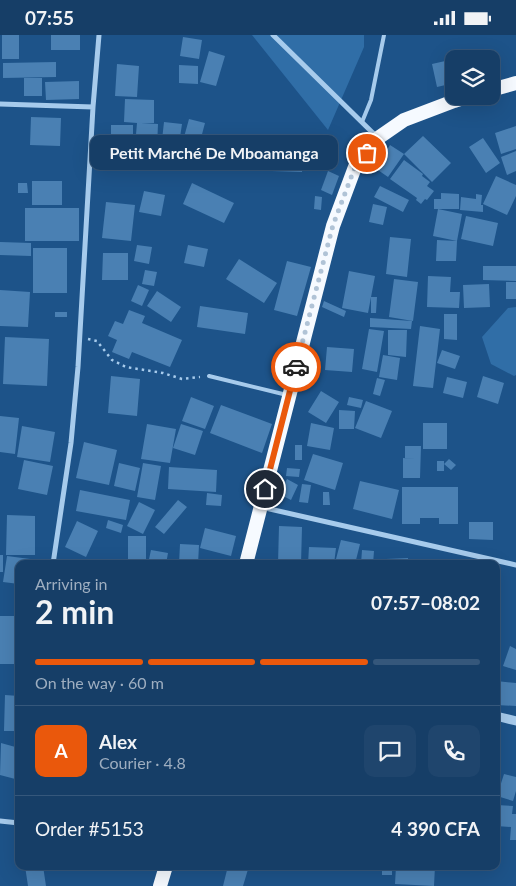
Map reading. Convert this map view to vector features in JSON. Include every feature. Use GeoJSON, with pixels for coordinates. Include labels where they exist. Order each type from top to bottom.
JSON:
{"type":"FeatureCollection","features":[{"type":"Feature","properties":{"kind":"highway"},"geometry":{"type":"LineString","coordinates":[[500,87],[516,83]]}},
{"type":"Feature","properties":{"kind":"highway"},"geometry":{"type":"LineString","coordinates":[[247,560],[333,225],[355,167],[378,138],[404,120],[445,104]]}},
{"type":"Feature","properties":{"kind":"highway"},"geometry":{"type":"LineString","coordinates":[[160,886],[165,870]]}},
{"type":"Feature","properties":{"kind":"street"},"geometry":{"type":"LineString","coordinates":[[54,560],[71,443],[80,337],[99,35]]}},
{"type":"Feature","properties":{"kind":"street"},"geometry":{"type":"LineString","coordinates":[[273,35],[378,138]]}},
{"type":"Feature","properties":{"kind":"street"},"geometry":{"type":"LineString","coordinates":[[0,105],[93,107]]}},
{"type":"Feature","properties":{"kind":"street"},"geometry":{"type":"LineString","coordinates":[[260,507],[494,560]]}},
{"type":"Feature","properties":{"kind":"street"},"geometry":{"type":"LineString","coordinates":[[500,561],[516,565]]}},
{"type":"Feature","properties":{"kind":"street"},"geometry":{"type":"LineString","coordinates":[[500,717],[516,721]]}},
{"type":"Feature","properties":{"kind":"street"},"geometry":{"type":"LineString","coordinates":[[0,821],[15,823]]}},
{"type":"Feature","properties":{"kind":"lane"},"geometry":{"type":"LineString","coordinates":[[362,122],[371,100],[384,35]]}},
{"type":"Feature","properties":{"kind":"lane"},"geometry":{"type":"LineString","coordinates":[[209,376],[289,395]]}},
{"type":"Feature","properties":{"kind":"path"},"geometry":{"type":"LineString","coordinates":[[80,337],[97,341],[112,360],[126,367],[163,373],[182,379],[209,376]]}},
{"type":"Feature","properties":{"kind":"shaded area"},"geometry":{"type":"Polygon","coordinates":[[[252,35],[364,35],[364,47],[328,130],[252,35]]]}},
{"type":"Feature","properties":{"kind":"shaded area"},"geometry":{"type":"Polygon","coordinates":[[[516,307],[516,375],[514,376],[491,364],[482,337],[508,308],[516,307]]]}},
{"type":"Feature","properties":{"kind":"building"},"geometry":{"type":"Polygon","coordinates":[[[2,35],[19,35],[19,59],[2,59],[2,35]]]}},
{"type":"Feature","properties":{"kind":"building"},"geometry":{"type":"Polygon","coordinates":[[[51,35],[80,35],[80,50],[51,50],[51,35]]]}},
{"type":"Feature","properties":{"kind":"building"},"geometry":{"type":"Polygon","coordinates":[[[183,37],[202,40],[199,59],[180,56],[183,37]]]}},
{"type":"Feature","properties":{"kind":"building"},"geometry":{"type":"Polygon","coordinates":[[[209,51],[225,56],[216,86],[200,82],[209,51]]]}},
{"type":"Feature","properties":{"kind":"building"},"geometry":{"type":"Polygon","coordinates":[[[445,61],[445,85],[437,87],[432,64],[445,61]]]}},
{"type":"Feature","properties":{"kind":"building"},"geometry":{"type":"Polygon","coordinates":[[[56,62],[56,77],[3,78],[3,63],[56,62]]]}},
{"type":"Feature","properties":{"kind":"building"},"geometry":{"type":"Polygon","coordinates":[[[117,64],[139,66],[137,97],[115,96],[117,64]]]}},
{"type":"Feature","properties":{"kind":"building"},"geometry":{"type":"Polygon","coordinates":[[[179,65],[198,66],[198,84],[179,83],[179,65]]]}},
{"type":"Feature","properties":{"kind":"building"},"geometry":{"type":"Polygon","coordinates":[[[24,78],[42,78],[42,96],[24,96],[24,78]]]}},
{"type":"Feature","properties":{"kind":"building"},"geometry":{"type":"Polygon","coordinates":[[[79,81],[79,99],[46,100],[45,82],[79,81]]]}},
{"type":"Feature","properties":{"kind":"building"},"geometry":{"type":"Polygon","coordinates":[[[125,99],[154,100],[154,123],[141,123],[158,124],[157,148],[135,146],[137,123],[124,122],[125,99]]]}},
{"type":"Feature","properties":{"kind":"building"},"geometry":{"type":"Polygon","coordinates":[[[31,117],[61,118],[60,146],[30,145],[31,117]]]}},
{"type":"Feature","properties":{"kind":"building"},"geometry":{"type":"Polygon","coordinates":[[[189,119],[205,123],[197,153],[181,148],[189,119]]]}},
{"type":"Feature","properties":{"kind":"building"},"geometry":{"type":"Polygon","coordinates":[[[164,122],[182,124],[178,151],[161,149],[164,122]]]}},
{"type":"Feature","properties":{"kind":"building"},"geometry":{"type":"Polygon","coordinates":[[[111,125],[133,125],[133,147],[111,147],[111,125]]]}},
{"type":"Feature","properties":{"kind":"building"},"geometry":{"type":"Polygon","coordinates":[[[516,126],[516,149],[501,154],[495,133],[516,126]]]}},
{"type":"Feature","properties":{"kind":"building"},"geometry":{"type":"Polygon","coordinates":[[[273,135],[304,136],[303,150],[310,150],[310,161],[303,161],[302,172],[272,171],[273,159],[266,159],[266,148],[273,149],[273,135]]]}},
{"type":"Feature","properties":{"kind":"building"},"geometry":{"type":"Polygon","coordinates":[[[423,136],[451,163],[432,182],[404,154],[423,136]]]}},
{"type":"Feature","properties":{"kind":"building"},"geometry":{"type":"Polygon","coordinates":[[[483,138],[500,163],[486,173],[469,147],[483,138]]]}},
{"type":"Feature","properties":{"kind":"building"},"geometry":{"type":"Polygon","coordinates":[[[390,145],[404,154],[388,177],[375,168],[390,145]]]}},
{"type":"Feature","properties":{"kind":"building"},"geometry":{"type":"Polygon","coordinates":[[[136,151],[158,151],[158,160],[136,159],[136,151]]]}},
{"type":"Feature","properties":{"kind":"building"},"geometry":{"type":"Polygon","coordinates":[[[516,151],[516,171],[507,175],[501,157],[516,151]]]}},
{"type":"Feature","properties":{"kind":"building"},"geometry":{"type":"Polygon","coordinates":[[[404,160],[423,174],[422,176],[430,182],[427,186],[434,191],[421,204],[416,200],[417,198],[390,179],[404,160]]]}},
{"type":"Feature","properties":{"kind":"building"},"geometry":{"type":"Polygon","coordinates":[[[328,171],[339,176],[332,195],[321,190],[328,171]]]}},
{"type":"Feature","properties":{"kind":"building"},"geometry":{"type":"Polygon","coordinates":[[[496,176],[516,185],[516,196],[507,215],[483,204],[496,176]]]}},
{"type":"Feature","properties":{"kind":"building"},"geometry":{"type":"Polygon","coordinates":[[[32,181],[62,181],[62,205],[32,205],[32,181]]]}},
{"type":"Feature","properties":{"kind":"building"},"geometry":{"type":"Polygon","coordinates":[[[18,183],[27,183],[28,193],[18,193],[18,183]]]}},
{"type":"Feature","properties":{"kind":"building"},"geometry":{"type":"Polygon","coordinates":[[[192,183],[234,203],[224,223],[183,204],[192,183]]]}},
{"type":"Feature","properties":{"kind":"building"},"geometry":{"type":"Polygon","coordinates":[[[380,186],[409,200],[403,212],[374,197],[380,186]]]}},
{"type":"Feature","properties":{"kind":"building"},"geometry":{"type":"Polygon","coordinates":[[[144,191],[165,195],[161,216],[139,212],[144,191]]]}},
{"type":"Feature","properties":{"kind":"building"},"geometry":{"type":"Polygon","coordinates":[[[441,193],[459,194],[459,209],[434,209],[434,199],[441,199],[441,193]]]}},
{"type":"Feature","properties":{"kind":"building"},"geometry":{"type":"Polygon","coordinates":[[[476,194],[482,195],[481,205],[483,205],[483,212],[460,210],[461,197],[476,199],[476,194]]]}},
{"type":"Feature","properties":{"kind":"building"},"geometry":{"type":"Polygon","coordinates":[[[315,196],[322,197],[321,210],[314,209],[315,196]]]}},
{"type":"Feature","properties":{"kind":"building"},"geometry":{"type":"Polygon","coordinates":[[[106,202],[135,205],[131,241],[102,238],[106,202]]]}},
{"type":"Feature","properties":{"kind":"building"},"geometry":{"type":"Polygon","coordinates":[[[373,204],[387,207],[383,225],[369,222],[373,204]]]}},
{"type":"Feature","properties":{"kind":"building"},"geometry":{"type":"Polygon","coordinates":[[[25,208],[79,208],[79,241],[25,241],[25,208]]]}},
{"type":"Feature","properties":{"kind":"building"},"geometry":{"type":"Polygon","coordinates":[[[438,209],[462,214],[457,241],[433,236],[438,209]]]}},
{"type":"Feature","properties":{"kind":"building"},"geometry":{"type":"Polygon","coordinates":[[[466,216],[498,223],[493,246],[461,239],[466,216]]]}},
{"type":"Feature","properties":{"kind":"building"},"geometry":{"type":"Polygon","coordinates":[[[390,237],[411,239],[407,277],[386,274],[390,237]]]}},
{"type":"Feature","properties":{"kind":"building"},"geometry":{"type":"Polygon","coordinates":[[[437,240],[457,241],[456,261],[436,261],[437,240]]]}},
{"type":"Feature","properties":{"kind":"building"},"geometry":{"type":"Polygon","coordinates":[[[0,242],[31,243],[31,256],[0,255],[0,242]]]}},
{"type":"Feature","properties":{"kind":"building"},"geometry":{"type":"Polygon","coordinates":[[[137,245],[152,247],[149,264],[134,261],[137,245]]]}},
{"type":"Feature","properties":{"kind":"building"},"geometry":{"type":"Polygon","coordinates":[[[188,245],[208,249],[204,267],[184,263],[188,245]]]}},
{"type":"Feature","properties":{"kind":"building"},"geometry":{"type":"Polygon","coordinates":[[[33,248],[67,248],[67,293],[33,293],[33,248]]]}},
{"type":"Feature","properties":{"kind":"building"},"geometry":{"type":"Polygon","coordinates":[[[103,253],[128,253],[128,280],[102,280],[103,253]]]}},
{"type":"Feature","properties":{"kind":"building"},"geometry":{"type":"Polygon","coordinates":[[[239,259],[277,283],[264,303],[226,279],[239,259]]]}},
{"type":"Feature","properties":{"kind":"building"},"geometry":{"type":"Polygon","coordinates":[[[287,261],[311,267],[297,316],[274,310],[287,261]]]}},
{"type":"Feature","properties":{"kind":"building"},"geometry":{"type":"Polygon","coordinates":[[[483,266],[516,266],[516,281],[483,280],[483,266]]]}},
{"type":"Feature","properties":{"kind":"building"},"geometry":{"type":"Polygon","coordinates":[[[145,270],[157,272],[154,286],[142,284],[145,270]]]}},
{"type":"Feature","properties":{"kind":"building"},"geometry":{"type":"Polygon","coordinates":[[[349,271],[375,276],[368,313],[342,308],[349,271]]]}},
{"type":"Feature","properties":{"kind":"building"},"geometry":{"type":"Polygon","coordinates":[[[428,276],[451,277],[450,292],[460,292],[459,308],[427,307],[428,276]]]}},
{"type":"Feature","properties":{"kind":"building"},"geometry":{"type":"Polygon","coordinates":[[[394,279],[418,282],[413,321],[389,317],[394,279]]]}},
{"type":"Feature","properties":{"kind":"building"},"geometry":{"type":"Polygon","coordinates":[[[506,282],[516,282],[516,299],[506,299],[506,282]]]}},
{"type":"Feature","properties":{"kind":"building"},"geometry":{"type":"Polygon","coordinates":[[[489,284],[490,307],[464,308],[463,285],[489,284]]]}},
{"type":"Feature","properties":{"kind":"building"},"geometry":{"type":"Polygon","coordinates":[[[138,285],[149,290],[142,306],[131,301],[138,285]]]}},
{"type":"Feature","properties":{"kind":"building"},"geometry":{"type":"Polygon","coordinates":[[[0,290],[30,292],[28,327],[0,326],[0,290]]]}},
{"type":"Feature","properties":{"kind":"building"},"geometry":{"type":"Polygon","coordinates":[[[157,291],[181,307],[171,322],[147,306],[157,291]]]}},
{"type":"Feature","properties":{"kind":"building"},"geometry":{"type":"Polygon","coordinates":[[[371,297],[377,297],[376,313],[371,313],[371,297]]]}},
{"type":"Feature","properties":{"kind":"building"},"geometry":{"type":"Polygon","coordinates":[[[324,301],[346,311],[344,317],[322,307],[324,301]]]}},
{"type":"Feature","properties":{"kind":"building"},"geometry":{"type":"Polygon","coordinates":[[[200,306],[248,313],[245,334],[197,327],[200,306]]]}},
{"type":"Feature","properties":{"kind":"building"},"geometry":{"type":"Polygon","coordinates":[[[129,310],[145,316],[142,323],[182,340],[170,367],[132,352],[129,359],[112,352],[117,340],[108,336],[115,321],[123,324],[129,310]]]}},
{"type":"Feature","properties":{"kind":"building"},"geometry":{"type":"Polygon","coordinates":[[[55,312],[67,312],[67,317],[55,317],[55,312]]]}},
{"type":"Feature","properties":{"kind":"building"},"geometry":{"type":"Polygon","coordinates":[[[444,314],[457,314],[457,340],[444,339],[444,314]]]}},
{"type":"Feature","properties":{"kind":"building"},"geometry":{"type":"Polygon","coordinates":[[[370,318],[412,321],[411,329],[370,327],[370,318]]]}},
{"type":"Feature","properties":{"kind":"building"},"geometry":{"type":"Polygon","coordinates":[[[420,326],[440,329],[433,388],[413,386],[420,326]]]}},
{"type":"Feature","properties":{"kind":"building"},"geometry":{"type":"Polygon","coordinates":[[[369,329],[384,331],[377,372],[362,369],[369,329]]]}},
{"type":"Feature","properties":{"kind":"building"},"geometry":{"type":"Polygon","coordinates":[[[388,330],[407,330],[406,357],[388,355],[388,330]]]}},
{"type":"Feature","properties":{"kind":"building"},"geometry":{"type":"Polygon","coordinates":[[[5,337],[49,339],[47,386],[3,384],[5,337]]]}},
{"type":"Feature","properties":{"kind":"building"},"geometry":{"type":"Polygon","coordinates":[[[327,347],[354,349],[352,372],[325,370],[327,347]]]}},
{"type":"Feature","properties":{"kind":"building"},"geometry":{"type":"Polygon","coordinates":[[[442,350],[460,356],[455,369],[437,363],[442,350]]]}},
{"type":"Feature","properties":{"kind":"building"},"geometry":{"type":"Polygon","coordinates":[[[276,353],[287,353],[286,361],[276,360],[276,353]]]}},
{"type":"Feature","properties":{"kind":"building"},"geometry":{"type":"Polygon","coordinates":[[[383,355],[400,358],[397,380],[379,377],[383,355]]]}},
{"type":"Feature","properties":{"kind":"building"},"geometry":{"type":"Polygon","coordinates":[[[111,376],[140,379],[137,416],[108,413],[111,376]]]}},
{"type":"Feature","properties":{"kind":"building"},"geometry":{"type":"Polygon","coordinates":[[[483,376],[504,383],[498,404],[477,397],[483,376]]]}},
{"type":"Feature","properties":{"kind":"building"},"geometry":{"type":"Polygon","coordinates":[[[447,377],[467,382],[463,398],[443,393],[447,377]]]}},
{"type":"Feature","properties":{"kind":"building"},"geometry":{"type":"Polygon","coordinates":[[[377,378],[385,380],[380,396],[373,394],[377,378]]]}},
{"type":"Feature","properties":{"kind":"building"},"geometry":{"type":"Polygon","coordinates":[[[321,391],[339,402],[326,423],[308,412],[321,391]]]}},
{"type":"Feature","properties":{"kind":"building"},"geometry":{"type":"Polygon","coordinates":[[[191,397],[214,406],[205,429],[182,421],[191,397]]]}},
{"type":"Feature","properties":{"kind":"building"},"geometry":{"type":"Polygon","coordinates":[[[349,397],[363,400],[361,408],[347,405],[349,397]]]}},
{"type":"Feature","properties":{"kind":"building"},"geometry":{"type":"Polygon","coordinates":[[[366,401],[392,411],[381,438],[355,428],[366,401]]]}},
{"type":"Feature","properties":{"kind":"building"},"geometry":{"type":"Polygon","coordinates":[[[221,405],[272,424],[262,453],[210,433],[221,405]]]}},
{"type":"Feature","properties":{"kind":"building"},"geometry":{"type":"Polygon","coordinates":[[[339,410],[355,411],[354,429],[339,429],[339,410]]]}},
{"type":"Feature","properties":{"kind":"building"},"geometry":{"type":"Polygon","coordinates":[[[0,416],[19,418],[15,454],[0,452],[0,416]]]}},
{"type":"Feature","properties":{"kind":"building"},"geometry":{"type":"Polygon","coordinates":[[[311,423],[334,428],[330,450],[307,446],[311,423]]]}},
{"type":"Feature","properties":{"kind":"building"},"geometry":{"type":"Polygon","coordinates":[[[423,423],[447,423],[447,449],[423,449],[423,423]]]}},
{"type":"Feature","properties":{"kind":"building"},"geometry":{"type":"Polygon","coordinates":[[[147,424],[176,429],[170,463],[141,459],[147,424]]]}},
{"type":"Feature","properties":{"kind":"building"},"geometry":{"type":"Polygon","coordinates":[[[181,424],[203,431],[195,455],[173,448],[181,424]]]}},
{"type":"Feature","properties":{"kind":"building"},"geometry":{"type":"Polygon","coordinates":[[[22,426],[55,432],[50,462],[17,457],[22,426]]]}},
{"type":"Feature","properties":{"kind":"building"},"geometry":{"type":"Polygon","coordinates":[[[84,442],[117,450],[109,485],[76,478],[84,442]]]}},
{"type":"Feature","properties":{"kind":"building"},"geometry":{"type":"Polygon","coordinates":[[[295,445],[302,445],[302,460],[295,460],[295,445]]]}},
{"type":"Feature","properties":{"kind":"building"},"geometry":{"type":"Polygon","coordinates":[[[405,446],[421,446],[420,478],[403,478],[403,458],[416,459],[405,458],[405,446]]]}},
{"type":"Feature","properties":{"kind":"building"},"geometry":{"type":"Polygon","coordinates":[[[313,454],[343,463],[335,490],[304,480],[313,454]]]}},
{"type":"Feature","properties":{"kind":"building"},"geometry":{"type":"Polygon","coordinates":[[[449,459],[456,465],[451,470],[444,464],[449,459]]]}},
{"type":"Feature","properties":{"kind":"building"},"geometry":{"type":"Polygon","coordinates":[[[24,460],[53,466],[47,495],[18,489],[24,460]]]}},
{"type":"Feature","properties":{"kind":"building"},"geometry":{"type":"Polygon","coordinates":[[[437,461],[444,461],[444,471],[437,471],[437,461]]]}},
{"type":"Feature","properties":{"kind":"building"},"geometry":{"type":"Polygon","coordinates":[[[119,463],[140,468],[135,491],[114,486],[119,463]]]}},
{"type":"Feature","properties":{"kind":"building"},"geometry":{"type":"Polygon","coordinates":[[[143,463],[161,466],[155,500],[137,497],[143,463]]]}},
{"type":"Feature","properties":{"kind":"building"},"geometry":{"type":"Polygon","coordinates":[[[169,467],[217,470],[216,492],[168,489],[169,467]]]}},
{"type":"Feature","properties":{"kind":"building"},"geometry":{"type":"Polygon","coordinates":[[[287,468],[300,469],[299,477],[286,476],[287,468]]]}},
{"type":"Feature","properties":{"kind":"building"},"geometry":{"type":"Polygon","coordinates":[[[287,479],[298,485],[291,500],[279,494],[287,479]]]}},
{"type":"Feature","properties":{"kind":"building"},"geometry":{"type":"Polygon","coordinates":[[[360,481],[399,490],[392,519],[353,509],[360,481]]]}},
{"type":"Feature","properties":{"kind":"building"},"geometry":{"type":"Polygon","coordinates":[[[302,484],[311,485],[308,503],[299,502],[302,484]]]}},
{"type":"Feature","properties":{"kind":"building"},"geometry":{"type":"Polygon","coordinates":[[[402,487],[458,487],[458,524],[439,524],[439,518],[420,518],[420,524],[402,524],[402,487]]]}},
{"type":"Feature","properties":{"kind":"building"},"geometry":{"type":"Polygon","coordinates":[[[80,490],[130,500],[126,520],[76,511],[80,490]]]}},
{"type":"Feature","properties":{"kind":"building"},"geometry":{"type":"Polygon","coordinates":[[[323,492],[329,492],[330,505],[323,505],[323,492]]]}},
{"type":"Feature","properties":{"kind":"building"},"geometry":{"type":"Polygon","coordinates":[[[207,493],[222,495],[221,506],[206,505],[207,493]]]}},
{"type":"Feature","properties":{"kind":"building"},"geometry":{"type":"Polygon","coordinates":[[[178,500],[187,507],[164,534],[155,527],[178,500]]]}},
{"type":"Feature","properties":{"kind":"building"},"geometry":{"type":"Polygon","coordinates":[[[139,502],[155,510],[143,534],[127,526],[139,502]]]}},
{"type":"Feature","properties":{"kind":"building"},"geometry":{"type":"Polygon","coordinates":[[[7,515],[35,516],[35,555],[6,555],[7,515]]]}},
{"type":"Feature","properties":{"kind":"building"},"geometry":{"type":"Polygon","coordinates":[[[108,520],[123,525],[121,533],[106,528],[108,520]]]}},
{"type":"Feature","properties":{"kind":"building"},"geometry":{"type":"Polygon","coordinates":[[[77,521],[98,531],[86,557],[65,547],[77,521]]]}},
{"type":"Feature","properties":{"kind":"building"},"geometry":{"type":"Polygon","coordinates":[[[469,522],[493,522],[493,540],[469,539],[469,522]]]}},
{"type":"Feature","properties":{"kind":"building"},"geometry":{"type":"Polygon","coordinates":[[[279,526],[302,527],[301,560],[278,560],[279,526]]]}},
{"type":"Feature","properties":{"kind":"building"},"geometry":{"type":"Polygon","coordinates":[[[205,528],[236,536],[231,556],[200,548],[205,528]]]}},
{"type":"Feature","properties":{"kind":"building"},"geometry":{"type":"Polygon","coordinates":[[[128,536],[146,536],[146,560],[128,560],[128,536]]]}},
{"type":"Feature","properties":{"kind":"building"},"geometry":{"type":"Polygon","coordinates":[[[341,540],[360,544],[356,560],[336,559],[341,540]]]}},
{"type":"Feature","properties":{"kind":"building"},"geometry":{"type":"Polygon","coordinates":[[[180,544],[199,545],[198,560],[179,560],[180,544]]]}},
{"type":"Feature","properties":{"kind":"building"},"geometry":{"type":"Polygon","coordinates":[[[309,547],[336,548],[334,560],[308,560],[309,547]]]}},
{"type":"Feature","properties":{"kind":"building"},"geometry":{"type":"Polygon","coordinates":[[[151,550],[168,553],[167,560],[149,560],[151,550]]]}},
{"type":"Feature","properties":{"kind":"building"},"geometry":{"type":"Polygon","coordinates":[[[362,550],[374,551],[373,560],[361,560],[362,550]]]}},
{"type":"Feature","properties":{"kind":"building"},"geometry":{"type":"Polygon","coordinates":[[[0,555],[3,555],[3,572],[0,572],[0,555]]]}},
{"type":"Feature","properties":{"kind":"building"},"geometry":{"type":"Polygon","coordinates":[[[7,556],[30,559],[15,560],[15,584],[3,582],[7,556]]]}},
{"type":"Feature","properties":{"kind":"building"},"geometry":{"type":"Polygon","coordinates":[[[408,558],[408,560],[386,560],[408,558]]]}},
{"type":"Feature","properties":{"kind":"building"},"geometry":{"type":"Polygon","coordinates":[[[0,616],[15,616],[15,664],[0,664],[0,616]]]}},
{"type":"Feature","properties":{"kind":"building"},"geometry":{"type":"Polygon","coordinates":[[[510,646],[516,649],[516,670],[503,666],[510,646]]]}},
{"type":"Feature","properties":{"kind":"building"},"geometry":{"type":"Polygon","coordinates":[[[500,681],[516,683],[516,706],[500,705],[500,681]]]}},
{"type":"Feature","properties":{"kind":"building"},"geometry":{"type":"Polygon","coordinates":[[[5,695],[15,696],[15,731],[4,731],[5,695]]]}},
{"type":"Feature","properties":{"kind":"building"},"geometry":{"type":"Polygon","coordinates":[[[1,743],[15,747],[15,779],[0,775],[1,743]]]}},
{"type":"Feature","properties":{"kind":"building"},"geometry":{"type":"Polygon","coordinates":[[[504,774],[516,777],[516,791],[513,801],[500,797],[500,787],[504,774]]]}},
{"type":"Feature","properties":{"kind":"building"},"geometry":{"type":"Polygon","coordinates":[[[500,805],[513,806],[512,814],[516,814],[516,840],[510,840],[511,827],[500,826],[500,805]]]}},
{"type":"Feature","properties":{"kind":"building"},"geometry":{"type":"Polygon","coordinates":[[[26,870],[44,870],[46,886],[28,886],[26,870]]]}},
{"type":"Feature","properties":{"kind":"building"},"geometry":{"type":"Polygon","coordinates":[[[227,870],[248,870],[243,886],[223,886],[227,870]]]}},
{"type":"Feature","properties":{"kind":"building"},"geometry":{"type":"Polygon","coordinates":[[[382,870],[392,870],[392,875],[382,875],[382,870]]]}},
{"type":"Feature","properties":{"kind":"building"},"geometry":{"type":"Polygon","coordinates":[[[396,870],[435,870],[434,886],[395,884],[396,870]]]}},
{"type":"Feature","properties":{"kind":"way so far"},"geometry":{"type":"LineString","coordinates":[[296,367],[333,225],[355,167],[367,153]]}},
{"type":"Feature","properties":{"kind":"place","name":"Petit Marché De Mboamanga"},"geometry":{"type":"Point","coordinates":[367,153]}},
{"type":"Feature","properties":{"kind":"route"},"geometry":{"type":"LineString","coordinates":[[265,489],[296,367]]}}]}
